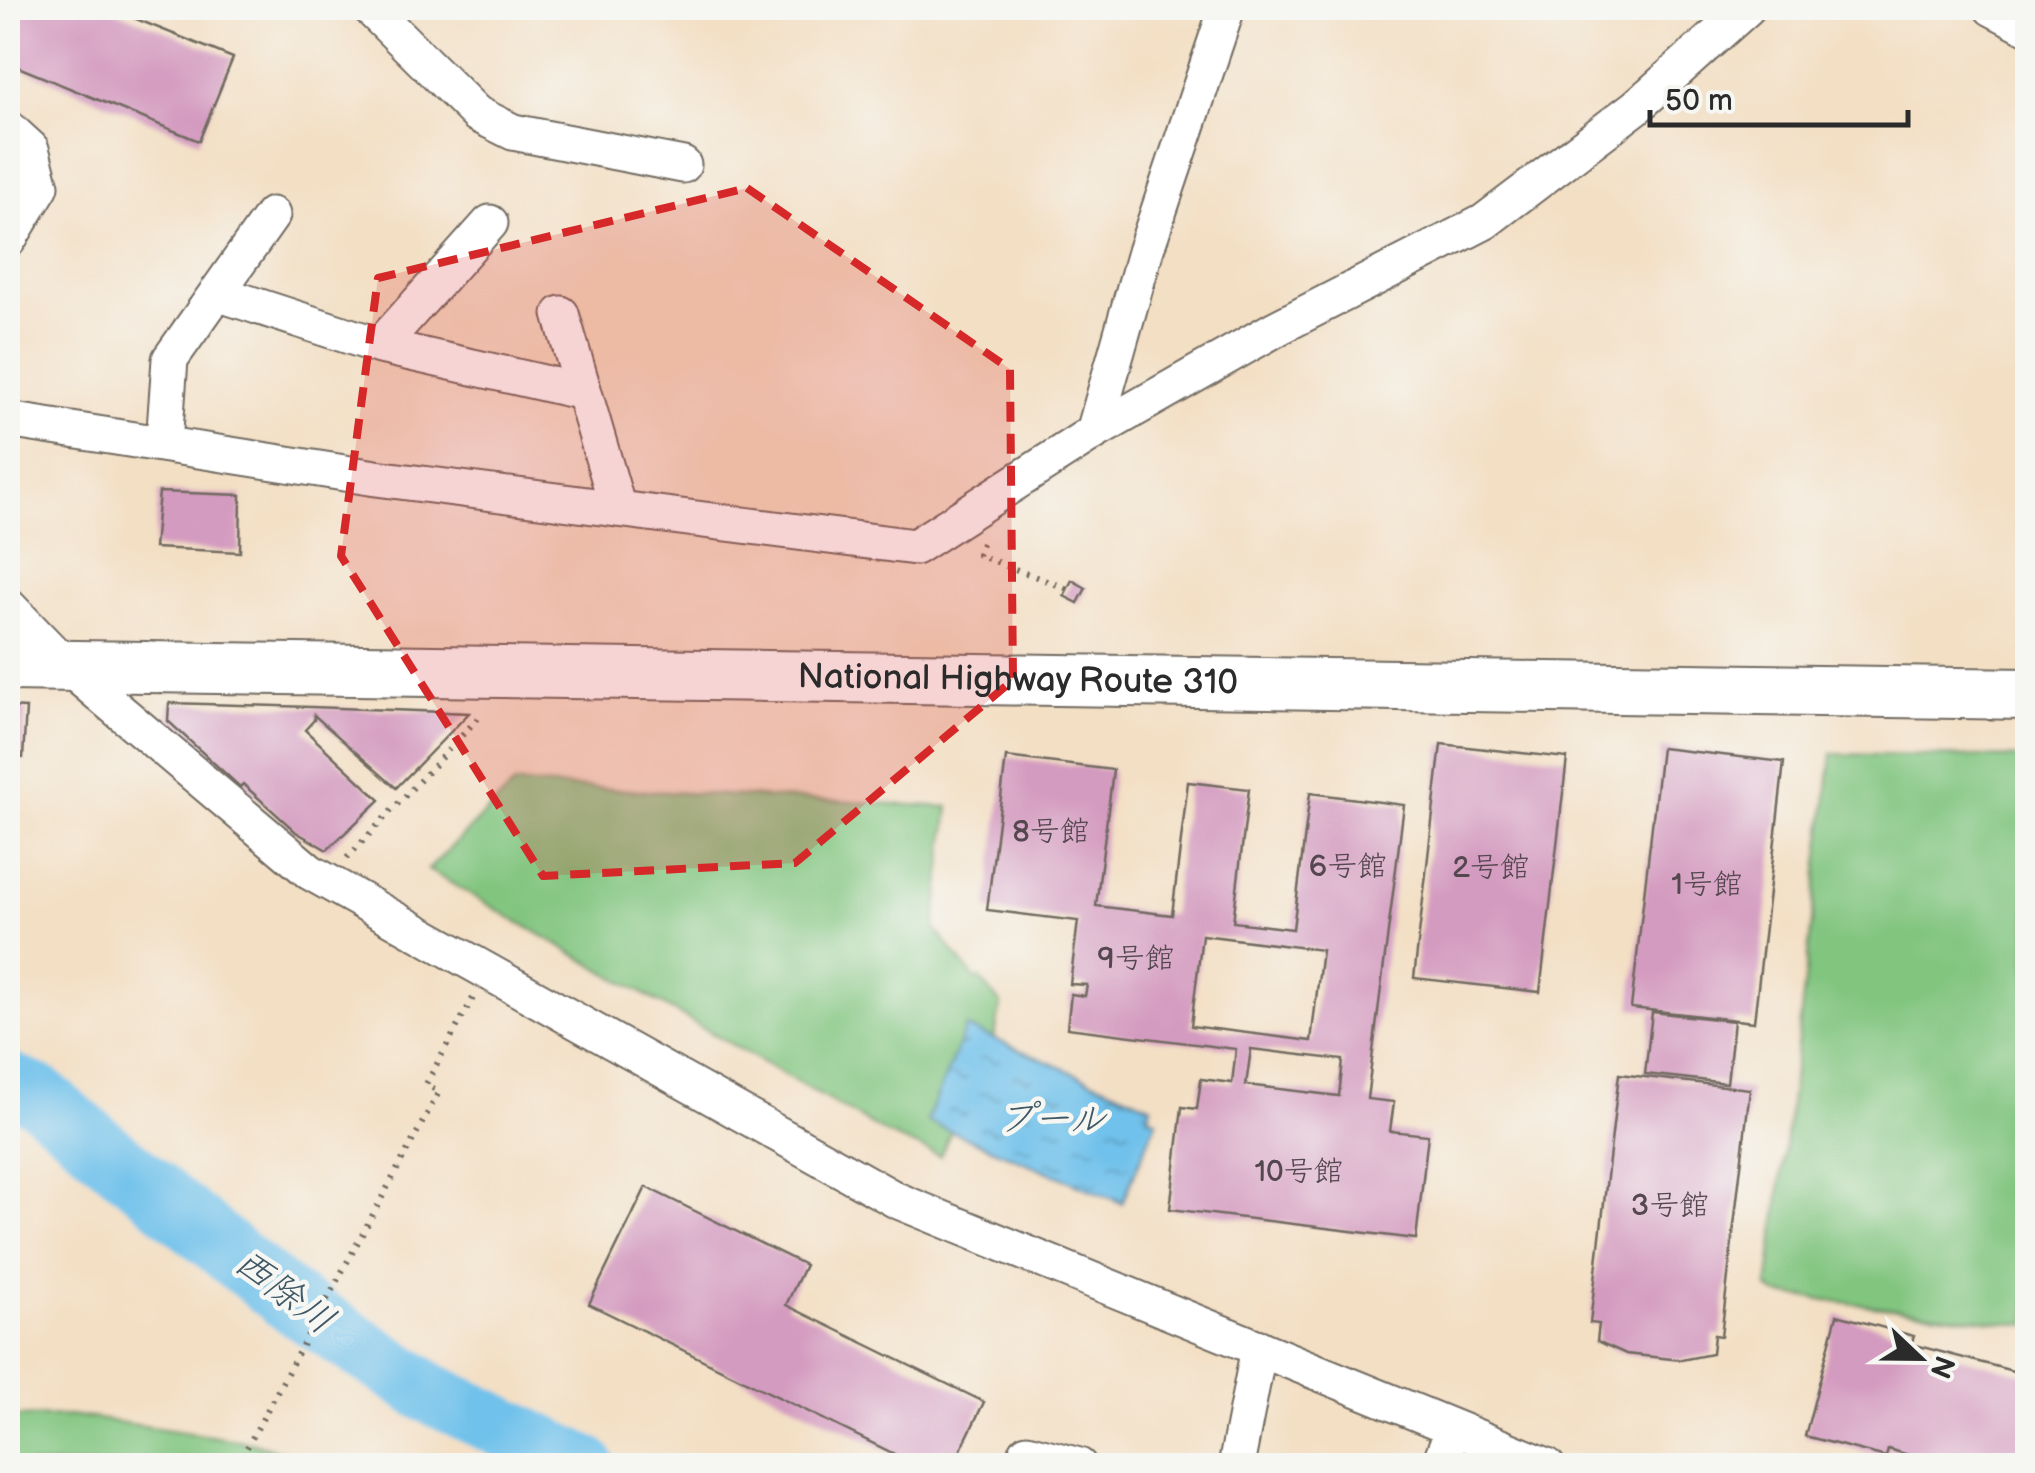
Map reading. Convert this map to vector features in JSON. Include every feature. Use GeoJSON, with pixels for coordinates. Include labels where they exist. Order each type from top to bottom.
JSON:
{"type":"FeatureCollection","features":[{"type":"Feature","properties":{"kind":"highway","name":"National Highway Route 310"},"geometry":{"type":"LineString","coordinates":[[8,665],[2028,694]]}},
{"type":"Feature","properties":{"kind":"street"},"geometry":{"type":"LineString","coordinates":[[370,8],[478,114],[513,132],[683,164]]}},
{"type":"Feature","properties":{"kind":"street"},"geometry":{"type":"LineString","coordinates":[[1094,432],[1145,252],[1227,8]]}},
{"type":"Feature","properties":{"kind":"street"},"geometry":{"type":"LineString","coordinates":[[8,420],[376,478],[914,547],[1094,432],[1277,328],[1484,222],[1636,108],[1747,8]]}},
{"type":"Feature","properties":{"kind":"street"},"geometry":{"type":"LineString","coordinates":[[1992,8],[2028,27]]}},
{"type":"Feature","properties":{"kind":"street"},"geometry":{"type":"LineString","coordinates":[[8,128],[31,150],[41,186],[8,240]]}},
{"type":"Feature","properties":{"kind":"street"},"geometry":{"type":"LineString","coordinates":[[164,444],[170,359],[272,215]]}},
{"type":"Feature","properties":{"kind":"street"},"geometry":{"type":"LineString","coordinates":[[380,346],[490,222]]}},
{"type":"Feature","properties":{"kind":"street"},"geometry":{"type":"LineString","coordinates":[[218,293],[380,346],[584,392]]}},
{"type":"Feature","properties":{"kind":"street"},"geometry":{"type":"LineString","coordinates":[[561,314],[618,509]]}},
{"type":"Feature","properties":{"kind":"street"},"geometry":{"type":"LineString","coordinates":[[8,606],[65,665],[280,848],[325,881],[896,1200],[1547,1466]]}},
{"type":"Feature","properties":{"kind":"street"},"geometry":{"type":"LineString","coordinates":[[1236,1466],[1259,1348]]}},
{"type":"Feature","properties":{"kind":"street"},"geometry":{"type":"LineString","coordinates":[[1439,1466],[1453,1428]]}},
{"type":"Feature","properties":{"kind":"street"},"geometry":{"type":"LineString","coordinates":[[1027,1452],[1079,1466]]}},
{"type":"Feature","properties":{"kind":"path"},"geometry":{"type":"LineString","coordinates":[[978,555],[1068,588]]}},
{"type":"Feature","properties":{"kind":"path"},"geometry":{"type":"LineString","coordinates":[[325,881],[456,743]]}},
{"type":"Feature","properties":{"kind":"path"},"geometry":{"type":"LineString","coordinates":[[237,1466],[439,1092],[426,1084],[488,970]]}},
{"type":"Feature","properties":{"kind":"highlighted area"},"geometry":{"type":"Polygon","coordinates":[[[747,188],[1010,369],[1013,680],[795,863],[543,876],[341,556],[378,278],[747,188]]]}},
{"type":"Feature","properties":{"kind":"green space"},"geometry":{"type":"Polygon","coordinates":[[[1832,754],[2027,758],[2027,1325],[1777,1294],[1768,1288],[1832,754]]]}},
{"type":"Feature","properties":{"kind":"green space"},"geometry":{"type":"Polygon","coordinates":[[[515,784],[949,807],[935,929],[975,979],[979,978],[1001,1004],[994,1039],[967,1028],[927,1121],[951,1131],[940,1156],[889,1135],[428,870],[515,784]]]}},
{"type":"Feature","properties":{"kind":"green space"},"geometry":{"type":"Polygon","coordinates":[[[77,1416],[250,1442],[325,1465],[8,1465],[8,1417],[77,1416]]]}},
{"type":"Feature","properties":{"kind":"water","name":"プール"},"geometry":{"type":"Polygon","coordinates":[[[966,1027],[1152,1106],[1148,1116],[1157,1120],[1122,1203],[927,1121],[966,1027]]]}},
{"type":"Feature","properties":{"kind":"building"},"geometry":{"type":"Polygon","coordinates":[[[8,8],[109,8],[233,58],[199,141],[8,63],[8,8]]]}},
{"type":"Feature","properties":{"kind":"building"},"geometry":{"type":"Polygon","coordinates":[[[159,492],[241,495],[240,552],[154,548],[159,492]]]}},
{"type":"Feature","properties":{"kind":"building"},"geometry":{"type":"Polygon","coordinates":[[[1072,580],[1086,588],[1078,603],[1064,596],[1072,580]]]}},
{"type":"Feature","properties":{"kind":"building"},"geometry":{"type":"Polygon","coordinates":[[[169,703],[469,713],[396,788],[314,715],[305,730],[380,800],[327,850],[296,832],[243,784],[240,787],[168,721],[169,703]]]}},
{"type":"Feature","properties":{"kind":"building"},"geometry":{"type":"Polygon","coordinates":[[[8,707],[26,708],[23,758],[8,757],[8,707]]]}},
{"type":"Feature","properties":{"kind":"building"},"geometry":{"type":"Polygon","coordinates":[[[1441,744],[1567,758],[1540,992],[1414,978],[1441,744]]]}},
{"type":"Feature","properties":{"kind":"building"},"geometry":{"type":"Polygon","coordinates":[[[1661,748],[1784,762],[1754,1022],[1631,1008],[1661,748]]]}},
{"type":"Feature","properties":{"kind":"building"},"geometry":{"type":"Polygon","coordinates":[[[1006,757],[1113,770],[1096,906],[1172,915],[1188,782],[1249,789],[1233,922],[1293,929],[1310,793],[1404,805],[1367,1099],[1394,1102],[1390,1131],[1428,1135],[1416,1239],[1170,1209],[1182,1107],[1197,1109],[1201,1079],[1232,1083],[1236,1049],[1067,1028],[1071,994],[1085,996],[1087,985],[1070,984],[1078,921],[987,910],[1006,757]],[[1202,935],[1191,1026],[1311,1041],[1322,950],[1202,935]],[[1251,1049],[1246,1085],[1339,1096],[1343,1060],[1251,1049]]]}},
{"type":"Feature","properties":{"kind":"building"},"geometry":{"type":"Polygon","coordinates":[[[1652,1012],[1734,1021],[1727,1083],[1645,1074],[1652,1012]]]}},
{"type":"Feature","properties":{"kind":"building"},"geometry":{"type":"Polygon","coordinates":[[[1619,1074],[1750,1089],[1721,1336],[1714,1335],[1712,1354],[1681,1360],[1626,1354],[1597,1341],[1599,1324],[1590,1323],[1619,1074]]]}},
{"type":"Feature","properties":{"kind":"building"},"geometry":{"type":"Polygon","coordinates":[[[646,1187],[805,1265],[786,1305],[984,1402],[953,1466],[919,1466],[589,1304],[646,1187]]]}},
{"type":"Feature","properties":{"kind":"building"},"geometry":{"type":"Polygon","coordinates":[[[1837,1315],[1914,1336],[1911,1344],[2028,1375],[2028,1466],[1948,1466],[1888,1449],[1886,1457],[1805,1436],[1837,1315]]]}},
{"type":"Feature","properties":{"kind":"waterway","name":"西除川"},"geometry":{"type":"LineString","coordinates":[[8,1083],[38,1096],[285,1298],[428,1392],[585,1466]]}}]}
